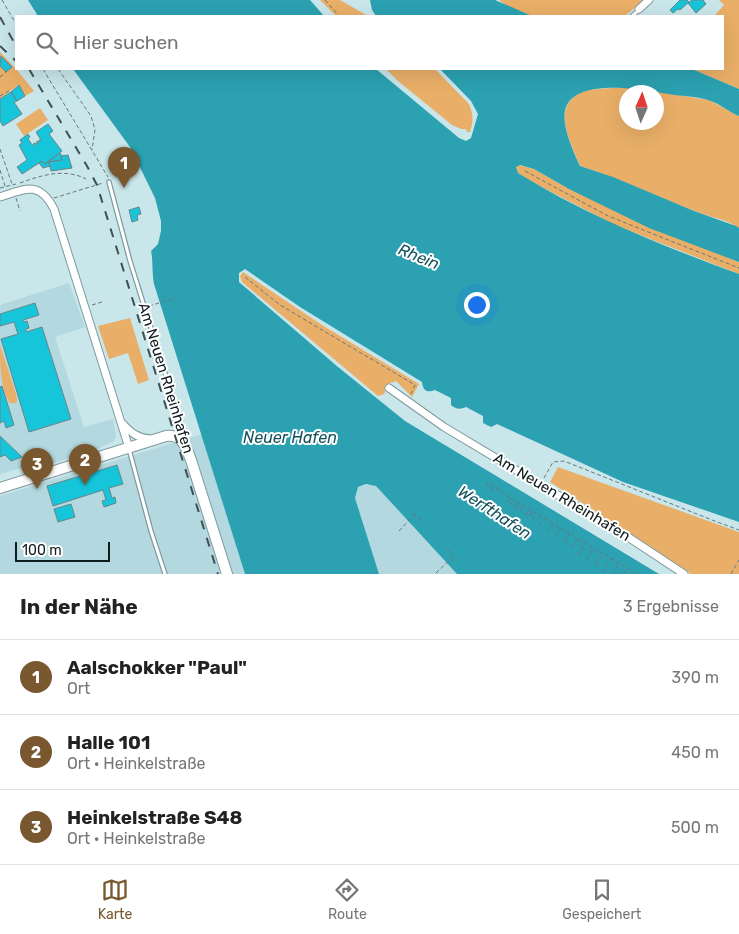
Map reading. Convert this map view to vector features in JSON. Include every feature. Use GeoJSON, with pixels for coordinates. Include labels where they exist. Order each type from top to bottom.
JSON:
{"type":"FeatureCollection","features":[{"type":"Feature","properties":{"kind":"street"},"geometry":{"type":"LineString","coordinates":[[639,9],[649,0]]}},
{"type":"Feature","properties":{"kind":"street"},"geometry":{"type":"LineString","coordinates":[[0,198],[14,190]]}},
{"type":"Feature","properties":{"kind":"street","name":"Am Neuen Rheinhafen"},"geometry":{"type":"LineString","coordinates":[[14,190],[38,190],[49,200],[54,209],[128,448]]}},
{"type":"Feature","properties":{"kind":"street","name":"Am Neuen Rheinhafen"},"geometry":{"type":"LineString","coordinates":[[389,388],[444,427],[628,537],[684,574]]}},
{"type":"Feature","properties":{"kind":"street","name":"Am Neuen Rheinhafen"},"geometry":{"type":"LineString","coordinates":[[120,420],[140,438],[155,440]]}},
{"type":"Feature","properties":{"kind":"street"},"geometry":{"type":"LineString","coordinates":[[0,488],[170,436],[175,436],[182,440]]}},
{"type":"Feature","properties":{"kind":"street","name":"Am Neuen Rheinhafen"},"geometry":{"type":"LineString","coordinates":[[182,440],[186,445],[227,574]]}},
{"type":"Feature","properties":{"kind":"lane"},"geometry":{"type":"LineString","coordinates":[[633,15],[639,9]]}},
{"type":"Feature","properties":{"kind":"lane","name":"Am Neuen Rheinhafen"},"geometry":{"type":"LineString","coordinates":[[109,182],[130,261],[182,427],[182,440]]}},
{"type":"Feature","properties":{"kind":"lane"},"geometry":{"type":"LineString","coordinates":[[128,448],[165,574]]}},
{"type":"Feature","properties":{"kind":"path"},"geometry":{"type":"LineString","coordinates":[[2,0],[15,22]]}},
{"type":"Feature","properties":{"kind":"path"},"geometry":{"type":"LineString","coordinates":[[324,0],[338,15]]}},
{"type":"Feature","properties":{"kind":"path"},"geometry":{"type":"LineString","coordinates":[[44,70],[107,173],[109,182],[49,200]]}},
{"type":"Feature","properties":{"kind":"path"},"geometry":{"type":"LineString","coordinates":[[59,70],[92,116],[95,130],[92,151]]}},
{"type":"Feature","properties":{"kind":"path"},"geometry":{"type":"LineString","coordinates":[[0,77],[6,72]]}},
{"type":"Feature","properties":{"kind":"path"},"geometry":{"type":"LineString","coordinates":[[0,96],[9,91]]}},
{"type":"Feature","properties":{"kind":"path"},"geometry":{"type":"LineString","coordinates":[[0,149],[20,211]]}},
{"type":"Feature","properties":{"kind":"path"},"geometry":{"type":"LineString","coordinates":[[0,170],[5,186]]}},
{"type":"Feature","properties":{"kind":"path"},"geometry":{"type":"LineString","coordinates":[[525,171],[608,216],[739,268]]}},
{"type":"Feature","properties":{"kind":"path"},"geometry":{"type":"LineString","coordinates":[[0,188],[44,176],[65,173],[77,174],[86,179]]}},
{"type":"Feature","properties":{"kind":"path"},"geometry":{"type":"LineString","coordinates":[[245,277],[280,305],[415,385],[407,402]]}},
{"type":"Feature","properties":{"kind":"path"},"geometry":{"type":"LineString","coordinates":[[150,306],[174,298]]}},
{"type":"Feature","properties":{"kind":"path"},"geometry":{"type":"LineString","coordinates":[[84,307],[102,302]]}},
{"type":"Feature","properties":{"kind":"path"},"geometry":{"type":"LineString","coordinates":[[541,484],[553,462],[564,461],[739,530]]}},
{"type":"Feature","properties":{"kind":"path"},"geometry":{"type":"LineString","coordinates":[[486,486],[488,483],[494,486],[503,492],[502,494],[636,574]]}},
{"type":"Feature","properties":{"kind":"path"},"geometry":{"type":"LineString","coordinates":[[489,489],[491,485]]}},
{"type":"Feature","properties":{"kind":"path"},"geometry":{"type":"LineString","coordinates":[[491,491],[494,486]]}},
{"type":"Feature","properties":{"kind":"path"},"geometry":{"type":"LineString","coordinates":[[494,492],[497,488]]}},
{"type":"Feature","properties":{"kind":"path"},"geometry":{"type":"LineString","coordinates":[[497,494],[500,490]]}},
{"type":"Feature","properties":{"kind":"path"},"geometry":{"type":"LineString","coordinates":[[501,498],[504,494]]}},
{"type":"Feature","properties":{"kind":"path"},"geometry":{"type":"LineString","coordinates":[[507,502],[509,498]]}},
{"type":"Feature","properties":{"kind":"path"},"geometry":{"type":"LineString","coordinates":[[510,505],[513,500]]}},
{"type":"Feature","properties":{"kind":"path"},"geometry":{"type":"LineString","coordinates":[[514,507],[517,502]]}},
{"type":"Feature","properties":{"kind":"path"},"geometry":{"type":"LineString","coordinates":[[517,509],[520,504]]}},
{"type":"Feature","properties":{"kind":"path"},"geometry":{"type":"LineString","coordinates":[[520,510],[523,506]]}},
{"type":"Feature","properties":{"kind":"path"},"geometry":{"type":"LineString","coordinates":[[409,508],[420,520]]}},
{"type":"Feature","properties":{"kind":"path"},"geometry":{"type":"LineString","coordinates":[[526,515],[529,510]]}},
{"type":"Feature","properties":{"kind":"path"},"geometry":{"type":"LineString","coordinates":[[530,516],[533,511]]}},
{"type":"Feature","properties":{"kind":"path"},"geometry":{"type":"LineString","coordinates":[[399,531],[415,514]]}},
{"type":"Feature","properties":{"kind":"path"},"geometry":{"type":"LineString","coordinates":[[532,520],[536,514]]}},
{"type":"Feature","properties":{"kind":"path"},"geometry":{"type":"LineString","coordinates":[[540,525],[544,518]]}},
{"type":"Feature","properties":{"kind":"path"},"geometry":{"type":"LineString","coordinates":[[548,532],[553,524]]}},
{"type":"Feature","properties":{"kind":"path"},"geometry":{"type":"LineString","coordinates":[[555,537],[561,528]]}},
{"type":"Feature","properties":{"kind":"path"},"geometry":{"type":"LineString","coordinates":[[564,542],[569,533]]}},
{"type":"Feature","properties":{"kind":"path"},"geometry":{"type":"LineString","coordinates":[[572,547],[578,538]]}},
{"type":"Feature","properties":{"kind":"path"},"geometry":{"type":"LineString","coordinates":[[578,555],[585,543]]}},
{"type":"Feature","properties":{"kind":"path"},"geometry":{"type":"LineString","coordinates":[[587,559],[594,548]]}},
{"type":"Feature","properties":{"kind":"path"},"geometry":{"type":"LineString","coordinates":[[447,549],[458,562]]}},
{"type":"Feature","properties":{"kind":"path"},"geometry":{"type":"LineString","coordinates":[[596,565],[603,553]]}},
{"type":"Feature","properties":{"kind":"path"},"geometry":{"type":"LineString","coordinates":[[436,573],[453,557]]}},
{"type":"Feature","properties":{"kind":"path"},"geometry":{"type":"LineString","coordinates":[[602,572],[611,558]]}},
{"type":"Feature","properties":{"kind":"path"},"geometry":{"type":"LineString","coordinates":[[731,574],[739,560]]}},
{"type":"Feature","properties":{"kind":"path"},"geometry":{"type":"LineString","coordinates":[[613,574],[619,563]]}},
{"type":"Feature","properties":{"kind":"path"},"geometry":{"type":"LineString","coordinates":[[624,574],[627,568]]}},
{"type":"Feature","properties":{"kind":"shaded area"},"geometry":{"type":"Polygon","coordinates":[[[320,0],[340,0],[366,15],[335,15],[320,0]]]}},
{"type":"Feature","properties":{"kind":"shaded area"},"geometry":{"type":"Polygon","coordinates":[[[499,0],[644,0],[626,15],[530,15],[507,6],[499,0]]]}},
{"type":"Feature","properties":{"kind":"shaded area"},"geometry":{"type":"Polygon","coordinates":[[[719,0],[739,0],[739,89],[694,70],[724,70],[724,15],[715,15],[724,5],[719,0]]]}},
{"type":"Feature","properties":{"kind":"shaded area"},"geometry":{"type":"Polygon","coordinates":[[[0,52],[34,91],[25,96],[18,85],[0,99],[0,52]]]}},
{"type":"Feature","properties":{"kind":"shaded area"},"geometry":{"type":"Polygon","coordinates":[[[387,70],[436,70],[469,104],[472,117],[470,132],[452,125],[387,70]]]}},
{"type":"Feature","properties":{"kind":"shaded area"},"geometry":{"type":"Polygon","coordinates":[[[619,88],[619,130],[664,130],[664,93],[709,100],[739,116],[739,228],[728,222],[580,166],[566,130],[565,111],[569,103],[579,93],[599,89],[619,88]]]}},
{"type":"Feature","properties":{"kind":"shaded area"},"geometry":{"type":"Polygon","coordinates":[[[40,108],[48,120],[24,136],[16,124],[40,108]]]}},
{"type":"Feature","properties":{"kind":"shaded area"},"geometry":{"type":"Polygon","coordinates":[[[518,165],[534,169],[569,189],[739,262],[739,274],[615,225],[518,173],[516,167],[518,165]]]}},
{"type":"Feature","properties":{"kind":"shaded area"},"geometry":{"type":"Polygon","coordinates":[[[243,272],[322,325],[419,384],[412,397],[396,381],[388,384],[384,394],[378,396],[242,282],[240,276],[243,272]]]}},
{"type":"Feature","properties":{"kind":"shaded area"},"geometry":{"type":"Polygon","coordinates":[[[69,283],[85,327],[55,337],[84,427],[113,419],[116,436],[113,442],[92,451],[35,469],[33,465],[0,474],[0,305],[69,283]]]}},
{"type":"Feature","properties":{"kind":"shaded area"},"geometry":{"type":"Polygon","coordinates":[[[130,318],[149,380],[138,384],[128,353],[109,359],[98,326],[130,318]]]}},
{"type":"Feature","properties":{"kind":"shaded area"},"geometry":{"type":"Polygon","coordinates":[[[0,345],[16,394],[16,403],[10,403],[4,390],[1,375],[0,345]]]}},
{"type":"Feature","properties":{"kind":"shaded area"},"geometry":{"type":"Polygon","coordinates":[[[202,434],[245,574],[0,574],[0,496],[202,434]]]}},
{"type":"Feature","properties":{"kind":"shaded area"},"geometry":{"type":"Polygon","coordinates":[[[558,467],[739,532],[739,574],[691,574],[550,482],[558,467]]]}},
{"type":"Feature","properties":{"kind":"shaded area"},"geometry":{"type":"Polygon","coordinates":[[[371,484],[376,486],[457,574],[379,574],[355,498],[358,487],[371,484]]]}},
{"type":"Feature","properties":{"kind":"water"},"geometry":{"type":"Polygon","coordinates":[[[28,0],[310,0],[323,15],[37,15],[28,0]]]}},
{"type":"Feature","properties":{"kind":"water"},"geometry":{"type":"Polygon","coordinates":[[[370,0],[495,0],[530,15],[375,15],[370,0]]]}},
{"type":"Feature","properties":{"kind":"water"},"geometry":{"type":"Polygon","coordinates":[[[74,70],[377,70],[459,138],[466,141],[471,138],[478,114],[471,101],[441,70],[694,70],[739,89],[739,116],[712,101],[664,93],[664,85],[619,85],[619,88],[585,91],[573,97],[566,107],[565,121],[568,137],[580,166],[613,177],[739,228],[739,262],[649,228],[569,189],[534,169],[520,165],[516,167],[518,173],[544,189],[598,216],[654,241],[739,274],[739,522],[623,482],[497,424],[491,427],[483,423],[483,416],[466,407],[455,408],[451,405],[451,398],[435,390],[426,390],[422,382],[300,307],[245,269],[239,273],[239,282],[338,367],[405,421],[659,574],[457,574],[376,486],[366,484],[358,487],[355,498],[379,574],[245,574],[154,284],[151,251],[158,244],[161,231],[161,221],[155,198],[130,147],[74,70]]]}},
{"type":"Feature","properties":{"kind":"building"},"geometry":{"type":"Polygon","coordinates":[[[680,0],[687,0],[689,2],[673,13],[670,10],[680,0]]]}},
{"type":"Feature","properties":{"kind":"building"},"geometry":{"type":"Polygon","coordinates":[[[692,0],[703,0],[706,4],[696,13],[688,3],[692,0]]]}},
{"type":"Feature","properties":{"kind":"building"},"geometry":{"type":"Polygon","coordinates":[[[1,56],[12,67],[6,72],[0,66],[1,56]]]}},
{"type":"Feature","properties":{"kind":"building"},"geometry":{"type":"Polygon","coordinates":[[[19,85],[25,96],[17,101],[11,92],[19,85]]]}},
{"type":"Feature","properties":{"kind":"building"},"geometry":{"type":"Polygon","coordinates":[[[11,92],[17,101],[14,102],[22,114],[3,126],[0,121],[0,99],[11,92]]]}},
{"type":"Feature","properties":{"kind":"building"},"geometry":{"type":"Polygon","coordinates":[[[48,124],[53,131],[49,134],[62,151],[45,164],[42,161],[22,174],[17,167],[27,160],[19,145],[22,143],[20,140],[28,134],[30,137],[28,139],[33,146],[34,143],[37,144],[37,141],[41,140],[36,132],[48,124]]]}},
{"type":"Feature","properties":{"kind":"building"},"geometry":{"type":"Polygon","coordinates":[[[60,153],[62,160],[49,162],[50,166],[43,168],[39,163],[42,161],[45,164],[60,153]]]}},
{"type":"Feature","properties":{"kind":"building"},"geometry":{"type":"Polygon","coordinates":[[[68,155],[72,168],[51,171],[49,162],[62,160],[61,156],[68,155]]]}},
{"type":"Feature","properties":{"kind":"building"},"geometry":{"type":"Polygon","coordinates":[[[139,207],[141,214],[137,215],[138,220],[132,222],[129,210],[139,207]]]}},
{"type":"Feature","properties":{"kind":"building"},"geometry":{"type":"Polygon","coordinates":[[[35,303],[39,315],[23,320],[24,322],[27,321],[29,328],[26,329],[26,332],[42,327],[71,419],[29,432],[1,339],[18,334],[14,322],[0,326],[0,314],[35,303]]]}},
{"type":"Feature","properties":{"kind":"building"},"geometry":{"type":"Polygon","coordinates":[[[2,386],[14,425],[6,428],[4,421],[0,423],[0,387],[2,386]]]}},
{"type":"Feature","properties":{"kind":"building"},"geometry":{"type":"Polygon","coordinates":[[[0,436],[22,457],[11,461],[5,455],[0,457],[0,436]]]}},
{"type":"Feature","properties":{"kind":"building"},"geometry":{"type":"Polygon","coordinates":[[[117,465],[123,484],[109,488],[112,498],[115,497],[116,503],[104,507],[102,501],[106,500],[103,490],[53,506],[47,486],[117,465]]]}},
{"type":"Feature","properties":{"kind":"building"},"geometry":{"type":"Polygon","coordinates":[[[71,504],[75,517],[58,522],[54,509],[71,504]]]}},
{"type":"Feature","properties":{"kind":"railway"},"geometry":{"type":"LineString","coordinates":[[0,17],[15,44]]}},
{"type":"Feature","properties":{"kind":"railway"},"geometry":{"type":"LineString","coordinates":[[0,46],[15,60]]}},
{"type":"Feature","properties":{"kind":"railway"},"geometry":{"type":"LineString","coordinates":[[30,70],[97,185],[218,574]]}},
{"type":"Feature","properties":{"kind":"place","name":"Aalschokker \"Paul\""},"geometry":{"type":"Point","coordinates":[124,188]}},
{"type":"Feature","properties":{"kind":"place","name":"Halle 101"},"geometry":{"type":"Point","coordinates":[85,485]}},
{"type":"Feature","properties":{"kind":"place","name":"Heinkelstraße S48"},"geometry":{"type":"Point","coordinates":[37,489]}},
{"type":"Feature","properties":{"kind":"water label","name":"Rhein"},"geometry":{"type":"Point","coordinates":[419,256]}},
{"type":"Feature","properties":{"kind":"water label","name":"Neuer Hafen"},"geometry":{"type":"Point","coordinates":[290,437]}},
{"type":"Feature","properties":{"kind":"water label","name":"Werfthafen"},"geometry":{"type":"Point","coordinates":[495,512]}}]}
